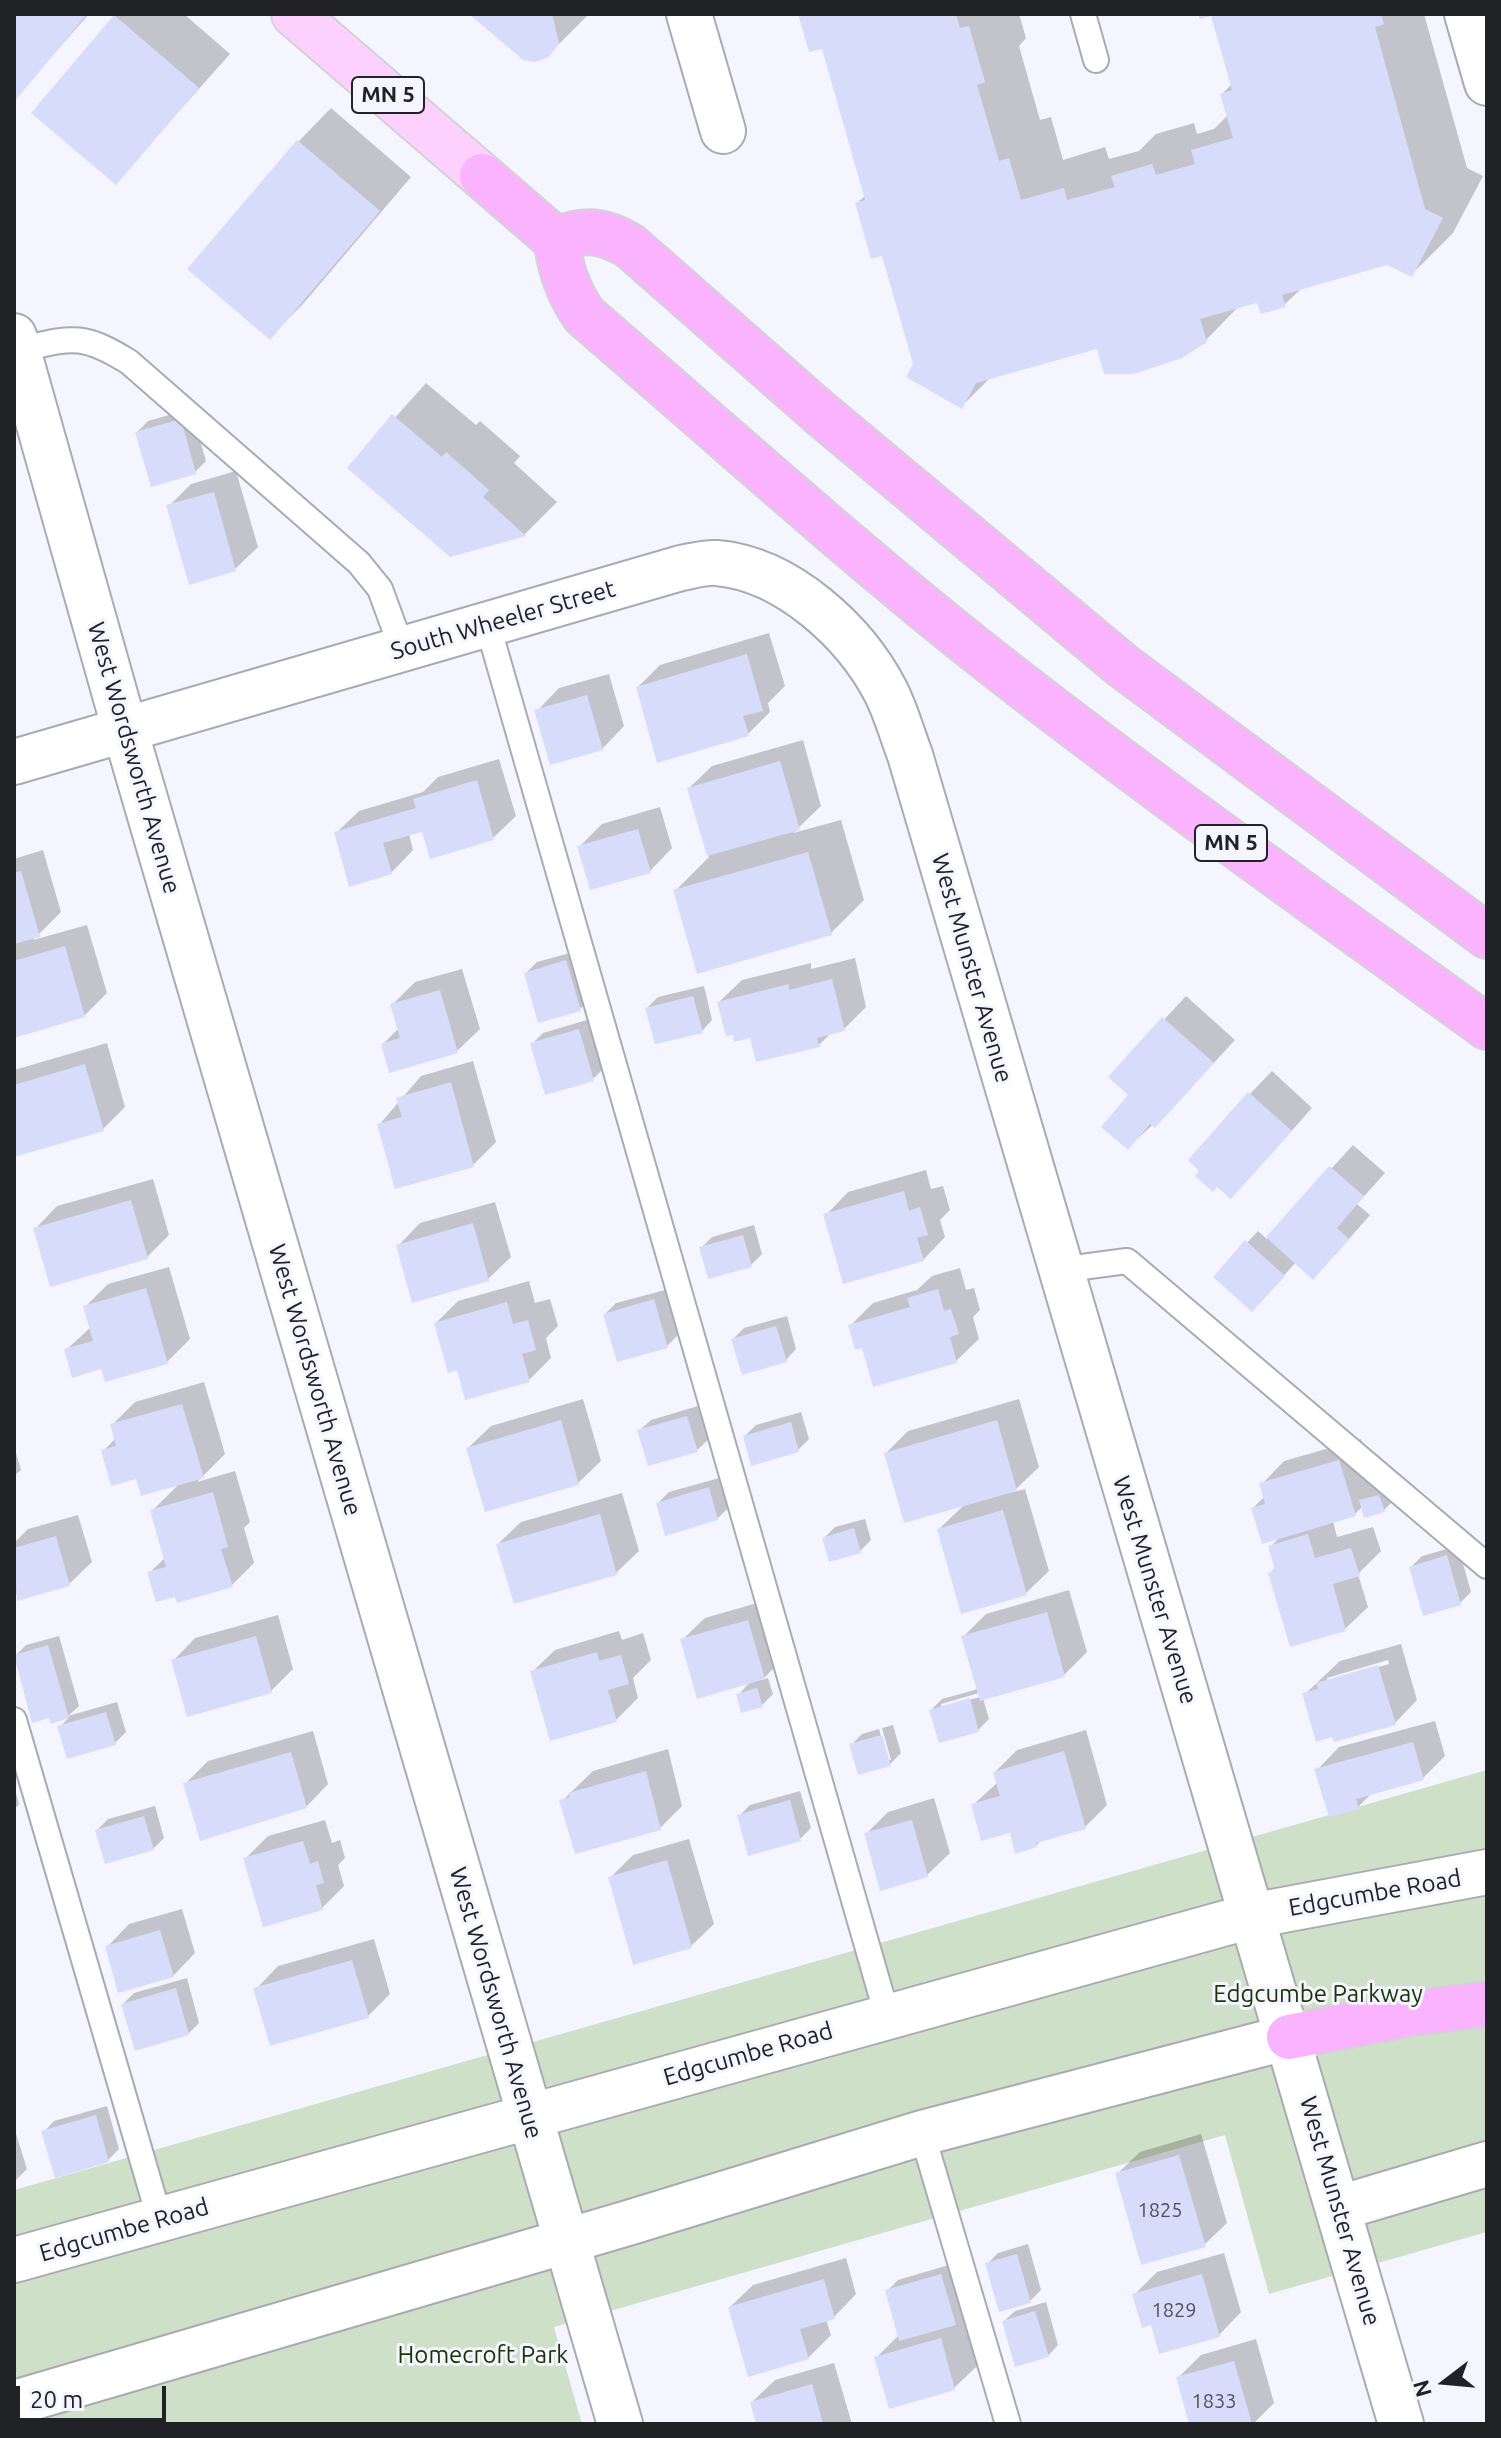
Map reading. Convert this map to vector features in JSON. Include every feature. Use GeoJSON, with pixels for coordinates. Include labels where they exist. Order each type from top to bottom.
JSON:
{"type":"FeatureCollection","features":[{"type":"Feature","properties":{"kind":"highway","name":"MN 5"},"geometry":{"type":"LineString","coordinates":[[482,176],[556,240],[569,294],[584,315],[834,532],[980,653],[1237,847],[1487,1027]]}},
{"type":"Feature","properties":{"kind":"highway"},"geometry":{"type":"LineString","coordinates":[[556,240],[580,231],[606,232],[630,246],[820,413],[1123,666],[1487,936]]}},
{"type":"Feature","properties":{"kind":"highway"},"geometry":{"type":"LineString","coordinates":[[1289,2037],[1412,2013],[1487,2004]]}},
{"type":"Feature","properties":{"kind":"main road","name":"MN 5"},"geometry":{"type":"LineString","coordinates":[[294,14],[482,176]]}},
{"type":"Feature","properties":{"kind":"street"},"geometry":{"type":"LineString","coordinates":[[689,14],[723,131]]}},
{"type":"Feature","properties":{"kind":"street"},"geometry":{"type":"LineString","coordinates":[[1467,14],[1487,83]]}},
{"type":"Feature","properties":{"kind":"street","name":"West Wordsworth Avenue"},"geometry":{"type":"LineString","coordinates":[[16,343],[125,730],[620,2424]]}},
{"type":"Feature","properties":{"kind":"street","name":"South Wheeler Street"},"geometry":{"type":"LineString","coordinates":[[14,762],[681,568],[713,562],[739,566],[773,580],[804,599],[862,654],[886,693],[910,755]]}},
{"type":"Feature","properties":{"kind":"street","name":"West Munster Avenue"},"geometry":{"type":"LineString","coordinates":[[910,755],[1059,1270],[1289,2037],[1401,2424]]}},
{"type":"Feature","properties":{"kind":"street","name":"Edgcumbe Road"},"geometry":{"type":"LineString","coordinates":[[14,2260],[1251,1916],[1487,1872]]}},
{"type":"Feature","properties":{"kind":"street"},"geometry":{"type":"LineString","coordinates":[[14,2403],[566,2242],[922,2133],[1289,2037]]}},
{"type":"Feature","properties":{"kind":"street"},"geometry":{"type":"LineString","coordinates":[[1339,2208],[1487,2164]]}},
{"type":"Feature","properties":{"kind":"lane"},"geometry":{"type":"LineString","coordinates":[[1083,14],[1096,60]]}},
{"type":"Feature","properties":{"kind":"lane"},"geometry":{"type":"LineString","coordinates":[[16,343],[73,338],[100,344],[129,362],[359,563],[380,589],[402,649]]}},
{"type":"Feature","properties":{"kind":"lane"},"geometry":{"type":"LineString","coordinates":[[488,626],[887,2015]]}},
{"type":"Feature","properties":{"kind":"lane"},"geometry":{"type":"LineString","coordinates":[[1059,1270],[1127,1261],[1487,1566]]}},
{"type":"Feature","properties":{"kind":"lane"},"geometry":{"type":"LineString","coordinates":[[14,1720],[160,2220]]}},
{"type":"Feature","properties":{"kind":"lane"},"geometry":{"type":"LineString","coordinates":[[922,2133],[1008,2424]]}},
{"type":"Feature","properties":{"kind":"green space","name":"Edgcumbe Parkway"},"geometry":{"type":"Polygon","coordinates":[[[1487,1770],[1487,2232],[1269,2294],[1225,2135],[554,2327],[582,2424],[14,2424],[14,2190],[1487,1770]]]}},
{"type":"Feature","properties":{"kind":"building"},"geometry":{"type":"Polygon","coordinates":[[[14,14],[87,14],[15,101],[14,95],[14,14]]]}},
{"type":"Feature","properties":{"kind":"building"},"geometry":{"type":"Polygon","coordinates":[[[469,14],[552,14],[559,43],[549,57],[535,62],[523,60],[469,14]]]}},
{"type":"Feature","properties":{"kind":"building"},"geometry":{"type":"Polygon","coordinates":[[[798,14],[956,14],[960,28],[969,26],[985,82],[977,85],[999,161],[1009,158],[1021,200],[1064,188],[1067,200],[1115,187],[1111,176],[1152,164],[1156,175],[1195,164],[1191,150],[1233,138],[1220,94],[1232,90],[1211,16],[1200,19],[1198,14],[1381,14],[1384,24],[1375,27],[1425,209],[1443,218],[1412,277],[1387,265],[1282,295],[1286,307],[1261,314],[1257,303],[1200,319],[1207,342],[1182,358],[1134,374],[1104,374],[1097,349],[976,383],[962,409],[906,377],[913,364],[882,256],[871,259],[855,203],[865,200],[822,49],[809,52],[798,14]]]}},
{"type":"Feature","properties":{"kind":"building"},"geometry":{"type":"Polygon","coordinates":[[[114,15],[199,88],[116,185],[31,113],[114,15]]]}},
{"type":"Feature","properties":{"kind":"building"},"geometry":{"type":"Polygon","coordinates":[[[297,140],[380,211],[270,340],[187,269],[297,140]]]}},
{"type":"Feature","properties":{"kind":"building"},"geometry":{"type":"Polygon","coordinates":[[[392,414],[442,457],[446,452],[489,490],[483,497],[526,536],[450,557],[347,468],[392,414]]]}},
{"type":"Feature","properties":{"kind":"building"},"geometry":{"type":"Polygon","coordinates":[[[181,419],[196,474],[151,487],[135,432],[181,419]]]}},
{"type":"Feature","properties":{"kind":"building"},"geometry":{"type":"Polygon","coordinates":[[[214,492],[236,571],[189,585],[166,505],[214,492]]]}},
{"type":"Feature","properties":{"kind":"building"},"geometry":{"type":"Polygon","coordinates":[[[747,654],[763,711],[743,716],[749,736],[657,763],[636,687],[747,654]]]}},
{"type":"Feature","properties":{"kind":"building"},"geometry":{"type":"Polygon","coordinates":[[[587,695],[603,750],[550,765],[534,710],[587,695]]]}},
{"type":"Feature","properties":{"kind":"building"},"geometry":{"type":"Polygon","coordinates":[[[780,761],[800,830],[707,856],[687,788],[780,761]]]}},
{"type":"Feature","properties":{"kind":"building"},"geometry":{"type":"Polygon","coordinates":[[[477,780],[494,840],[430,859],[422,832],[383,843],[392,874],[349,887],[334,832],[416,808],[413,799],[477,780]]]}},
{"type":"Feature","properties":{"kind":"building"},"geometry":{"type":"Polygon","coordinates":[[[638,829],[651,873],[590,890],[577,846],[638,829]]]}},
{"type":"Feature","properties":{"kind":"building"},"geometry":{"type":"Polygon","coordinates":[[[808,852],[832,935],[697,974],[673,890],[808,852]]]}},
{"type":"Feature","properties":{"kind":"building"},"geometry":{"type":"Polygon","coordinates":[[[21,871],[40,937],[14,944],[14,873],[21,871]]]}},
{"type":"Feature","properties":{"kind":"building"},"geometry":{"type":"Polygon","coordinates":[[[65,946],[85,1017],[14,1038],[14,961],[65,946]]]}},
{"type":"Feature","properties":{"kind":"building"},"geometry":{"type":"Polygon","coordinates":[[[566,960],[581,1011],[538,1023],[524,973],[566,960]]]}},
{"type":"Feature","properties":{"kind":"building"},"geometry":{"type":"Polygon","coordinates":[[[832,979],[845,1031],[817,1038],[820,1047],[756,1062],[750,1038],[734,1042],[733,1035],[726,1036],[717,1002],[789,984],[789,990],[832,979]]]}},
{"type":"Feature","properties":{"kind":"building"},"geometry":{"type":"Polygon","coordinates":[[[440,990],[458,1053],[389,1073],[381,1044],[400,1038],[390,1004],[440,990]]]}},
{"type":"Feature","properties":{"kind":"building"},"geometry":{"type":"Polygon","coordinates":[[[693,996],[703,1033],[655,1044],[645,1008],[693,996]]]}},
{"type":"Feature","properties":{"kind":"building"},"geometry":{"type":"Polygon","coordinates":[[[1162,1017],[1214,1063],[1155,1128],[1150,1124],[1128,1150],[1101,1127],[1128,1095],[1108,1077],[1162,1017]]]}},
{"type":"Feature","properties":{"kind":"building"},"geometry":{"type":"Polygon","coordinates":[[[579,1029],[594,1081],[545,1095],[530,1043],[579,1029]]]}},
{"type":"Feature","properties":{"kind":"building"},"geometry":{"type":"Polygon","coordinates":[[[85,1064],[104,1131],[14,1157],[14,1085],[85,1064]]]}},
{"type":"Feature","properties":{"kind":"building"},"geometry":{"type":"Polygon","coordinates":[[[451,1082],[474,1167],[395,1189],[377,1124],[402,1117],[396,1098],[451,1082]]]}},
{"type":"Feature","properties":{"kind":"building"},"geometry":{"type":"Polygon","coordinates":[[[1248,1092],[1292,1131],[1231,1199],[1217,1187],[1213,1192],[1195,1176],[1199,1171],[1188,1160],[1248,1092]]]}},
{"type":"Feature","properties":{"kind":"building"},"geometry":{"type":"Polygon","coordinates":[[[1329,1166],[1364,1196],[1337,1228],[1349,1239],[1313,1280],[1266,1237],[1329,1166]]]}},
{"type":"Feature","properties":{"kind":"building"},"geometry":{"type":"Polygon","coordinates":[[[904,1191],[909,1211],[920,1207],[928,1235],[917,1238],[924,1261],[843,1284],[823,1214],[904,1191]]]}},
{"type":"Feature","properties":{"kind":"building"},"geometry":{"type":"Polygon","coordinates":[[[131,1200],[148,1259],[50,1287],[33,1228],[131,1200]]]}},
{"type":"Feature","properties":{"kind":"building"},"geometry":{"type":"Polygon","coordinates":[[[473,1223],[489,1281],[412,1303],[396,1245],[473,1223]]]}},
{"type":"Feature","properties":{"kind":"building"},"geometry":{"type":"Polygon","coordinates":[[[743,1235],[752,1267],[708,1279],[699,1247],[743,1235]]]}},
{"type":"Feature","properties":{"kind":"building"},"geometry":{"type":"Polygon","coordinates":[[[1245,1240],[1285,1276],[1252,1312],[1213,1277],[1245,1240]]]}},
{"type":"Feature","properties":{"kind":"building"},"geometry":{"type":"Polygon","coordinates":[[[146,1288],[168,1364],[105,1382],[101,1369],[72,1378],[64,1349],[93,1341],[83,1306],[146,1288]]]}},
{"type":"Feature","properties":{"kind":"building"},"geometry":{"type":"Polygon","coordinates":[[[938,1289],[944,1311],[951,1309],[959,1334],[950,1337],[957,1363],[873,1387],[862,1348],[855,1350],[848,1325],[910,1307],[907,1298],[938,1289]]]}},
{"type":"Feature","properties":{"kind":"building"},"geometry":{"type":"Polygon","coordinates":[[[654,1299],[668,1348],[617,1362],[603,1314],[654,1299]]]}},
{"type":"Feature","properties":{"kind":"building"},"geometry":{"type":"Polygon","coordinates":[[[507,1302],[513,1324],[528,1320],[536,1350],[522,1354],[530,1382],[465,1400],[457,1370],[448,1373],[434,1323],[507,1302]]]}},
{"type":"Feature","properties":{"kind":"building"},"geometry":{"type":"Polygon","coordinates":[[[776,1326],[787,1362],[742,1375],[731,1339],[776,1326]]]}},
{"type":"Feature","properties":{"kind":"building"},"geometry":{"type":"Polygon","coordinates":[[[182,1404],[204,1478],[141,1496],[136,1479],[111,1486],[101,1450],[116,1446],[110,1424],[182,1404]]]}},
{"type":"Feature","properties":{"kind":"building"},"geometry":{"type":"Polygon","coordinates":[[[687,1416],[698,1452],[648,1466],[637,1430],[687,1416]]]}},
{"type":"Feature","properties":{"kind":"building"},"geometry":{"type":"Polygon","coordinates":[[[561,1420],[579,1485],[485,1512],[466,1448],[561,1420]]]}},
{"type":"Feature","properties":{"kind":"building"},"geometry":{"type":"Polygon","coordinates":[[[997,1420],[1017,1491],[904,1523],[884,1453],[997,1420]]]}},
{"type":"Feature","properties":{"kind":"building"},"geometry":{"type":"Polygon","coordinates":[[[791,1422],[799,1452],[751,1466],[743,1436],[791,1422]]]}},
{"type":"Feature","properties":{"kind":"building"},"geometry":{"type":"Polygon","coordinates":[[[1339,1460],[1356,1516],[1262,1544],[1251,1508],[1265,1504],[1259,1483],[1339,1460]]]}},
{"type":"Feature","properties":{"kind":"building"},"geometry":{"type":"Polygon","coordinates":[[[709,1487],[718,1520],[665,1536],[656,1503],[709,1487]]]}},
{"type":"Feature","properties":{"kind":"building"},"geometry":{"type":"Polygon","coordinates":[[[213,1492],[228,1547],[221,1549],[233,1587],[177,1603],[175,1597],[156,1602],[147,1572],[166,1567],[150,1510],[213,1492]]]}},
{"type":"Feature","properties":{"kind":"building"},"geometry":{"type":"Polygon","coordinates":[[[1379,1495],[1385,1512],[1364,1518],[1359,1500],[1379,1495]]]}},
{"type":"Feature","properties":{"kind":"building"},"geometry":{"type":"Polygon","coordinates":[[[1003,1510],[1027,1595],[961,1614],[937,1529],[1003,1510]]]}},
{"type":"Feature","properties":{"kind":"building"},"geometry":{"type":"Polygon","coordinates":[[[600,1514],[617,1575],[514,1604],[496,1544],[600,1514]]]}},
{"type":"Feature","properties":{"kind":"building"},"geometry":{"type":"Polygon","coordinates":[[[854,1528],[861,1553],[829,1562],[822,1538],[854,1528]]]}},
{"type":"Feature","properties":{"kind":"building"},"geometry":{"type":"Polygon","coordinates":[[[1308,1534],[1315,1558],[1351,1548],[1360,1576],[1333,1584],[1346,1631],[1290,1647],[1268,1573],[1275,1570],[1268,1546],[1308,1534]]]}},
{"type":"Feature","properties":{"kind":"building"},"geometry":{"type":"Polygon","coordinates":[[[56,1536],[70,1586],[17,1601],[14,1548],[56,1536]]]}},
{"type":"Feature","properties":{"kind":"building"},"geometry":{"type":"Polygon","coordinates":[[[1447,1555],[1461,1605],[1423,1616],[1409,1567],[1447,1555]]]}},
{"type":"Feature","properties":{"kind":"building"},"geometry":{"type":"Polygon","coordinates":[[[1047,1612],[1065,1677],[980,1701],[961,1636],[1047,1612]]]}},
{"type":"Feature","properties":{"kind":"building"},"geometry":{"type":"Polygon","coordinates":[[[748,1620],[765,1679],[697,1699],[680,1639],[748,1620]]]}},
{"type":"Feature","properties":{"kind":"building"},"geometry":{"type":"Polygon","coordinates":[[[256,1636],[272,1693],[187,1717],[171,1660],[256,1636]]]}},
{"type":"Feature","properties":{"kind":"building"},"geometry":{"type":"Polygon","coordinates":[[[48,1645],[69,1718],[51,1724],[49,1718],[32,1723],[14,1655],[48,1645]]]}},
{"type":"Feature","properties":{"kind":"building"},"geometry":{"type":"Polygon","coordinates":[[[597,1652],[599,1661],[621,1655],[629,1684],[608,1690],[617,1722],[550,1741],[530,1671],[597,1652]]]}},
{"type":"Feature","properties":{"kind":"building"},"geometry":{"type":"Polygon","coordinates":[[[1378,1665],[1396,1725],[1334,1742],[1332,1737],[1316,1742],[1302,1693],[1318,1689],[1316,1683],[1378,1665]]]}},
{"type":"Feature","properties":{"kind":"building"},"geometry":{"type":"Polygon","coordinates":[[[757,1688],[763,1707],[741,1713],[736,1694],[757,1688]]]}},
{"type":"Feature","properties":{"kind":"building"},"geometry":{"type":"Polygon","coordinates":[[[970,1698],[979,1732],[939,1743],[929,1710],[970,1698]]]}},
{"type":"Feature","properties":{"kind":"building"},"geometry":{"type":"Polygon","coordinates":[[[106,1712],[116,1745],[67,1759],[57,1726],[106,1712]]]}},
{"type":"Feature","properties":{"kind":"building"},"geometry":{"type":"Polygon","coordinates":[[[882,1735],[891,1766],[858,1775],[849,1744],[882,1735]]]}},
{"type":"Feature","properties":{"kind":"building"},"geometry":{"type":"Polygon","coordinates":[[[1413,1742],[1424,1780],[1356,1799],[1359,1809],[1329,1817],[1314,1769],[1413,1742]]]}},
{"type":"Feature","properties":{"kind":"building"},"geometry":{"type":"Polygon","coordinates":[[[1064,1751],[1086,1829],[1036,1843],[1037,1847],[1015,1854],[1010,1833],[981,1841],[971,1804],[1000,1796],[993,1772],[1064,1751]]]}},
{"type":"Feature","properties":{"kind":"building"},"geometry":{"type":"Polygon","coordinates":[[[291,1752],[307,1808],[200,1841],[183,1783],[291,1752]]]}},
{"type":"Feature","properties":{"kind":"building"},"geometry":{"type":"Polygon","coordinates":[[[646,1771],[661,1830],[575,1854],[559,1800],[570,1797],[568,1793],[646,1771]]]}},
{"type":"Feature","properties":{"kind":"building"},"geometry":{"type":"Polygon","coordinates":[[[790,1800],[801,1841],[748,1856],[737,1815],[790,1800]]]}},
{"type":"Feature","properties":{"kind":"building"},"geometry":{"type":"Polygon","coordinates":[[[144,1816],[154,1850],[105,1864],[95,1830],[144,1816]]]}},
{"type":"Feature","properties":{"kind":"building"},"geometry":{"type":"Polygon","coordinates":[[[912,1820],[928,1877],[880,1891],[864,1833],[912,1820]]]}},
{"type":"Feature","properties":{"kind":"building"},"geometry":{"type":"Polygon","coordinates":[[[303,1841],[310,1864],[318,1861],[324,1883],[316,1885],[323,1910],[263,1927],[243,1858],[303,1841]]]}},
{"type":"Feature","properties":{"kind":"building"},"geometry":{"type":"Polygon","coordinates":[[[667,1860],[692,1948],[633,1965],[608,1877],[667,1860]]]}},
{"type":"Feature","properties":{"kind":"building"},"geometry":{"type":"Polygon","coordinates":[[[160,1930],[174,1977],[118,1993],[105,1946],[160,1930]]]}},
{"type":"Feature","properties":{"kind":"building"},"geometry":{"type":"Polygon","coordinates":[[[352,1960],[369,2018],[270,2046],[253,1988],[352,1960]]]}},
{"type":"Feature","properties":{"kind":"building"},"geometry":{"type":"Polygon","coordinates":[[[176,1988],[189,2035],[135,2051],[121,2004],[176,1988]]]}},
{"type":"Feature","properties":{"kind":"building"},"geometry":{"type":"Polygon","coordinates":[[[96,2115],[109,2162],[55,2178],[41,2131],[96,2115]]]}},
{"type":"Feature","properties":{"kind":"building"},"geometry":{"type":"Polygon","coordinates":[[[1179,2155],[1206,2247],[1141,2265],[1115,2173],[1179,2155]]]}},
{"type":"Feature","properties":{"kind":"building"},"geometry":{"type":"Polygon","coordinates":[[[1017,2254],[1031,2303],[999,2312],[985,2263],[1017,2254]]]}},
{"type":"Feature","properties":{"kind":"building"},"geometry":{"type":"Polygon","coordinates":[[[941,2274],[956,2325],[899,2341],[885,2290],[941,2274]]]}},
{"type":"Feature","properties":{"kind":"building"},"geometry":{"type":"Polygon","coordinates":[[[1202,2274],[1220,2337],[1159,2354],[1151,2325],[1142,2328],[1132,2294],[1202,2274]]]}},
{"type":"Feature","properties":{"kind":"building"},"geometry":{"type":"Polygon","coordinates":[[[824,2279],[835,2319],[800,2329],[809,2359],[748,2377],[728,2307],[824,2279]]]}},
{"type":"Feature","properties":{"kind":"building"},"geometry":{"type":"Polygon","coordinates":[[[1035,2311],[1049,2357],[1015,2367],[1002,2321],[1035,2311]]]}},
{"type":"Feature","properties":{"kind":"building"},"geometry":{"type":"Polygon","coordinates":[[[941,2338],[955,2390],[889,2409],[874,2357],[941,2338]]]}},
{"type":"Feature","properties":{"kind":"building"},"geometry":{"type":"Polygon","coordinates":[[[1234,2361],[1252,2424],[1189,2424],[1176,2377],[1234,2361]]]}},
{"type":"Feature","properties":{"kind":"building"},"geometry":{"type":"Polygon","coordinates":[[[812,2384],[823,2424],[756,2424],[750,2402],[812,2384]]]}},
{"type":"Feature","properties":{"kind":"park label","name":"Homecroft Park"},"geometry":{"type":"Point","coordinates":[483,2355]}}]}
